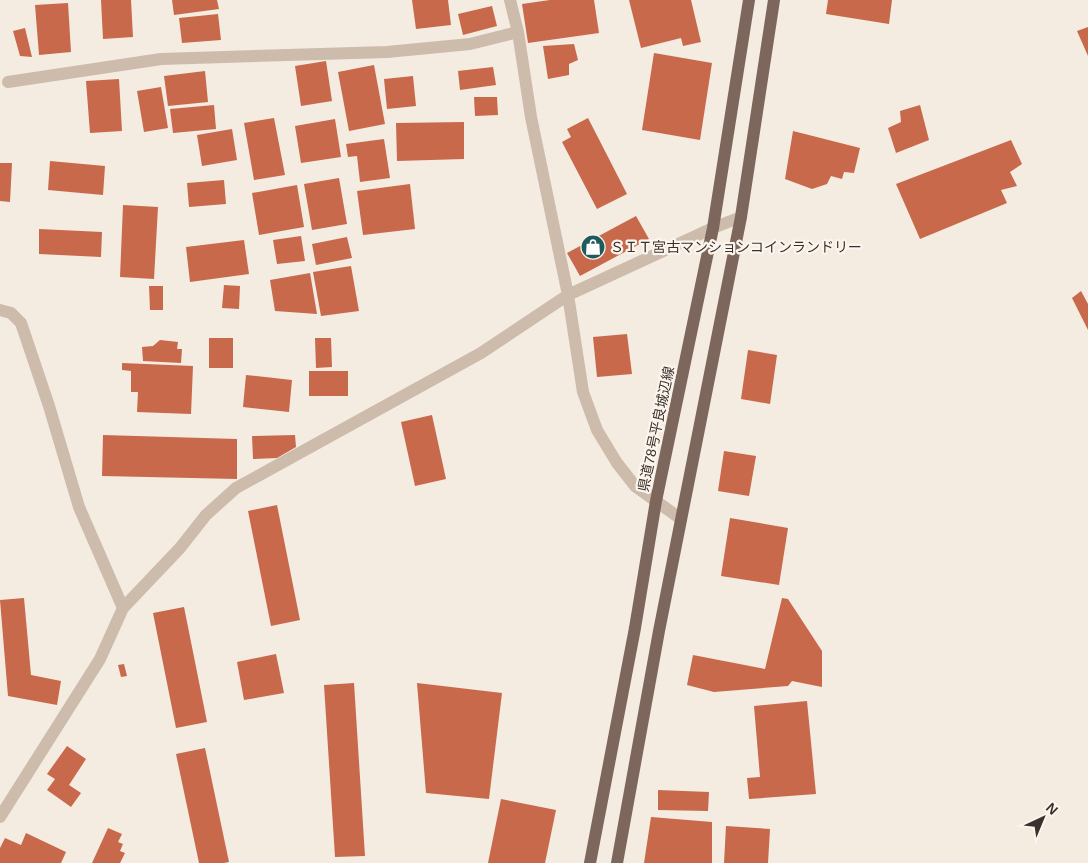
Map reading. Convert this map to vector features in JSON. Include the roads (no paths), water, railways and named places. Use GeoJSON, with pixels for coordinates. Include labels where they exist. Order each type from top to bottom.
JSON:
{"type":"FeatureCollection","features":[{"type":"Feature","properties":{"kind":"main road","name":"県道78号平良城辺線"},"geometry":{"type":"LineString","coordinates":[[590,863],[635,628],[656,501],[713,228],[749,0]]}},
{"type":"Feature","properties":{"kind":"main road"},"geometry":{"type":"LineString","coordinates":[[617,863],[659,631],[742,217],[774,0]]}},
{"type":"Feature","properties":{"kind":"street"},"geometry":{"type":"LineString","coordinates":[[510,0],[518,32],[531,117],[568,295],[583,392],[597,430],[617,463],[635,486],[681,519]]}},
{"type":"Feature","properties":{"kind":"street"},"geometry":{"type":"LineString","coordinates":[[8,82],[161,59],[387,52],[470,44],[518,32]]}},
{"type":"Feature","properties":{"kind":"street"},"geometry":{"type":"LineString","coordinates":[[0,818],[100,659],[123,608],[180,548],[206,515],[236,488],[481,353],[568,295],[713,228],[742,217]]}},
{"type":"Feature","properties":{"kind":"street"},"geometry":{"type":"LineString","coordinates":[[0,310],[11,312],[21,323],[49,406],[79,507],[123,608]]}},
{"type":"Feature","properties":{"kind":"place","name":"ＳＩＴ宮古マンションコインランドリー"},"geometry":{"type":"Point","coordinates":[593,247]}}]}
